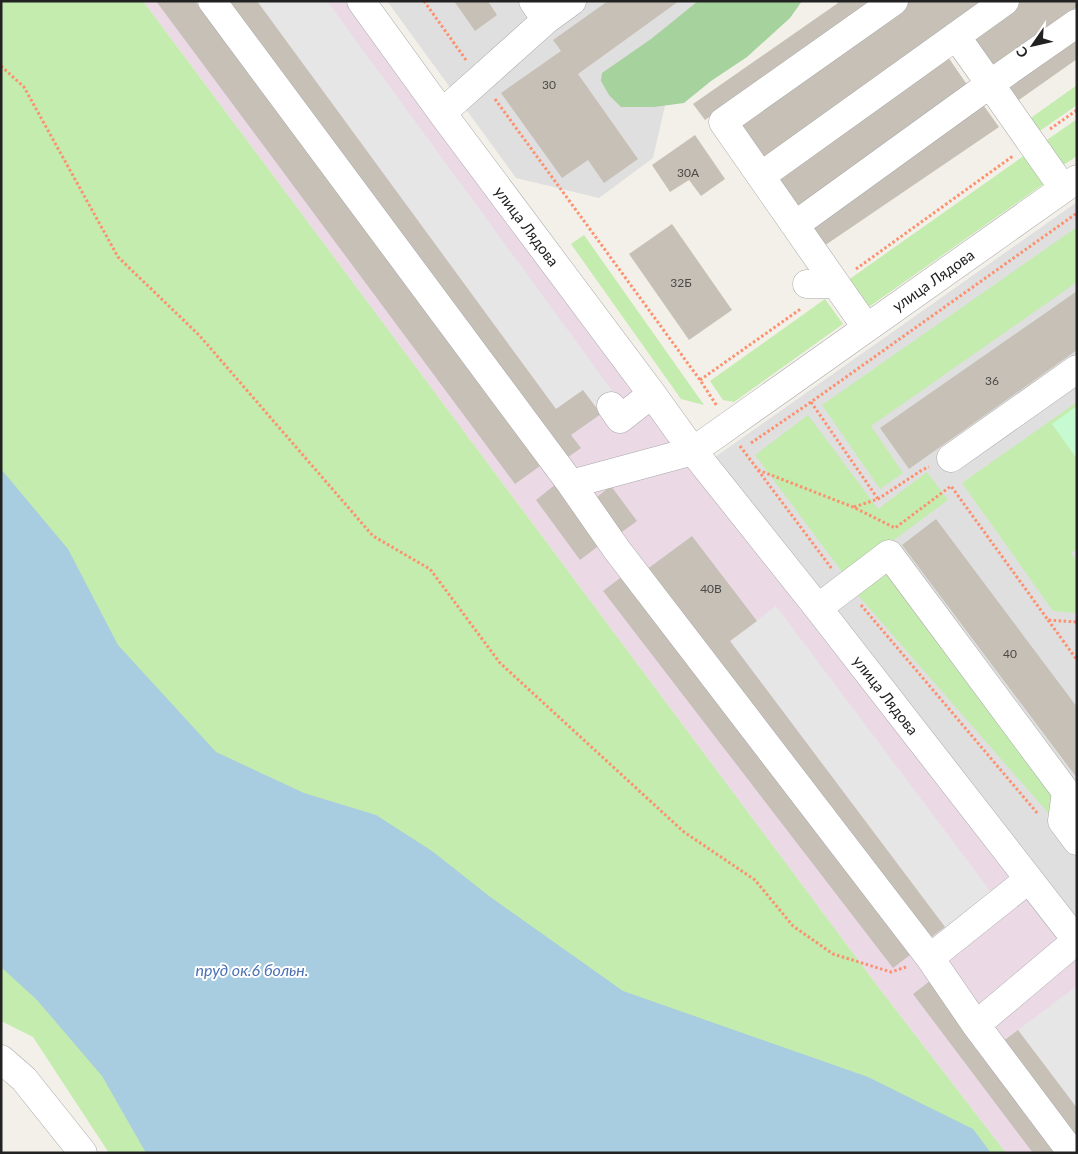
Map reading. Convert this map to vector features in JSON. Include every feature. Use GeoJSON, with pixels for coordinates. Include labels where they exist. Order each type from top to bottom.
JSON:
{"type":"FeatureCollection","features":[{"type":"Feature","properties":{"kind":"street"},"geometry":{"type":"LineString","coordinates":[[212,1],[571,484],[617,550],[930,958],[976,1025],[1072,1153]]}},
{"type":"Feature","properties":{"kind":"street","name":"улица Лядова"},"geometry":{"type":"LineString","coordinates":[[361,1],[652,394],[692,451],[818,608],[1076,940]]}},
{"type":"Feature","properties":{"kind":"street"},"geometry":{"type":"LineString","coordinates":[[442,112],[479,78],[539,11],[572,1]]}},
{"type":"Feature","properties":{"kind":"street"},"geometry":{"type":"LineString","coordinates":[[866,327],[724,122],[894,1]]}},
{"type":"Feature","properties":{"kind":"street"},"geometry":{"type":"LineString","coordinates":[[761,176],[1005,1]]}},
{"type":"Feature","properties":{"kind":"street"},"geometry":{"type":"LineString","coordinates":[[795,225],[1077,23]]}},
{"type":"Feature","properties":{"kind":"street"},"geometry":{"type":"LineString","coordinates":[[956,36],[1031,142],[1070,184]]}},
{"type":"Feature","properties":{"kind":"street","name":"улица Лядова"},"geometry":{"type":"LineString","coordinates":[[692,451],[1070,184]]}},
{"type":"Feature","properties":{"kind":"street"},"geometry":{"type":"LineString","coordinates":[[806,295],[836,284]]}},
{"type":"Feature","properties":{"kind":"street"},"geometry":{"type":"LineString","coordinates":[[951,458],[1077,369]]}},
{"type":"Feature","properties":{"kind":"street"},"geometry":{"type":"LineString","coordinates":[[611,406],[620,419],[652,394]]}},
{"type":"Feature","properties":{"kind":"street"},"geometry":{"type":"LineString","coordinates":[[571,484],[692,451]]}},
{"type":"Feature","properties":{"kind":"street"},"geometry":{"type":"LineString","coordinates":[[818,608],[889,554],[1066,792],[1062,821],[1077,841]]}},
{"type":"Feature","properties":{"kind":"street"},"geometry":{"type":"LineString","coordinates":[[930,958],[978,911],[1029,879]]}},
{"type":"Feature","properties":{"kind":"street"},"geometry":{"type":"LineString","coordinates":[[976,1025],[1076,940]]}},
{"type":"Feature","properties":{"kind":"street"},"geometry":{"type":"LineString","coordinates":[[1,1059],[24,1079],[83,1153]]}},
{"type":"Feature","properties":{"kind":"path"},"geometry":{"type":"LineString","coordinates":[[424,1],[700,380],[806,295]]}},
{"type":"Feature","properties":{"kind":"path"},"geometry":{"type":"LineString","coordinates":[[1,66],[24,87],[118,257],[199,335],[373,536],[430,569],[500,663],[684,832],[755,880],[793,926],[832,954],[891,972],[930,958]]}},
{"type":"Feature","properties":{"kind":"path"},"geometry":{"type":"LineString","coordinates":[[836,284],[1077,110]]}},
{"type":"Feature","properties":{"kind":"path"},"geometry":{"type":"LineString","coordinates":[[1041,817],[846,587],[742,449],[812,402],[1077,213]]}},
{"type":"Feature","properties":{"kind":"path"},"geometry":{"type":"LineString","coordinates":[[812,402],[878,499]]}},
{"type":"Feature","properties":{"kind":"path"},"geometry":{"type":"LineString","coordinates":[[853,507],[878,499],[922,470],[951,458]]}},
{"type":"Feature","properties":{"kind":"path"},"geometry":{"type":"LineString","coordinates":[[757,470],[853,507],[895,528],[951,486],[1077,660]]}},
{"type":"Feature","properties":{"kind":"path"},"geometry":{"type":"LineString","coordinates":[[1048,620],[1077,622]]}},
{"type":"Feature","properties":{"kind":"shaded area"},"geometry":{"type":"Polygon","coordinates":[[[143,1],[350,1],[1077,955],[1077,1153],[1006,1153],[876,984],[143,1]]]}},
{"type":"Feature","properties":{"kind":"shaded area"},"geometry":{"type":"Polygon","coordinates":[[[257,1],[327,1],[619,400],[601,414],[583,390],[556,409],[257,1]]]}},
{"type":"Feature","properties":{"kind":"shaded area"},"geometry":{"type":"Polygon","coordinates":[[[387,1],[762,1],[675,62],[653,158],[599,198],[516,178],[387,1]]]}},
{"type":"Feature","properties":{"kind":"shaded area"},"geometry":{"type":"Polygon","coordinates":[[[1077,202],[1077,923],[715,457],[1077,202]]]}},
{"type":"Feature","properties":{"kind":"shaded area"},"geometry":{"type":"Polygon","coordinates":[[[776,606],[991,892],[945,927],[730,641],[776,606]]]}},
{"type":"Feature","properties":{"kind":"shaded area"},"geometry":{"type":"Polygon","coordinates":[[[1077,986],[1077,1108],[1018,1030],[1077,986]]]}},
{"type":"Feature","properties":{"kind":"green space"},"geometry":{"type":"Polygon","coordinates":[[[1,1],[143,1],[876,984],[1006,1153],[109,1153],[33,1037],[1,1021],[1,1]]]}},
{"type":"Feature","properties":{"kind":"green space"},"geometry":{"type":"Polygon","coordinates":[[[698,1],[802,1],[790,18],[747,57],[711,81],[684,103],[654,107],[621,107],[609,95],[601,81],[602,73],[651,39],[698,1]]]}},
{"type":"Feature","properties":{"kind":"green space"},"geometry":{"type":"Polygon","coordinates":[[[1077,85],[1077,105],[1037,133],[1028,120],[1077,85]]]}},
{"type":"Feature","properties":{"kind":"green space"},"geometry":{"type":"Polygon","coordinates":[[[1077,119],[1077,156],[1062,166],[1044,142],[1077,119]]]}},
{"type":"Feature","properties":{"kind":"green space"},"geometry":{"type":"Polygon","coordinates":[[[1025,155],[1045,183],[863,311],[844,283],[1025,155]]]}},
{"type":"Feature","properties":{"kind":"green space"},"geometry":{"type":"Polygon","coordinates":[[[1077,227],[1077,282],[871,426],[903,473],[880,489],[822,405],[1077,227]]]}},
{"type":"Feature","properties":{"kind":"green space"},"geometry":{"type":"Polygon","coordinates":[[[584,235],[704,405],[681,399],[571,244],[584,235]]]}},
{"type":"Feature","properties":{"kind":"green space"},"geometry":{"type":"Polygon","coordinates":[[[825,299],[843,324],[734,402],[723,400],[710,381],[825,299]]]}},
{"type":"Feature","properties":{"kind":"green space"},"geometry":{"type":"Polygon","coordinates":[[[1077,402],[1077,549],[1071,553],[1077,562],[1077,613],[1053,611],[962,483],[1077,402]]]}},
{"type":"Feature","properties":{"kind":"green space"},"geometry":{"type":"Polygon","coordinates":[[[1077,406],[1077,459],[1052,424],[1077,406]]]}},
{"type":"Feature","properties":{"kind":"green space"},"geometry":{"type":"Polygon","coordinates":[[[808,415],[878,509],[927,472],[948,500],[845,576],[755,455],[808,415]]]}},
{"type":"Feature","properties":{"kind":"green space"},"geometry":{"type":"Polygon","coordinates":[[[889,569],[1057,792],[1050,815],[856,593],[889,569]]]}},
{"type":"Feature","properties":{"kind":"water","name":"пруд ок.6 больн."},"geometry":{"type":"Polygon","coordinates":[[[1,469],[68,549],[118,645],[216,752],[304,793],[376,815],[432,851],[489,896],[623,991],[868,1077],[973,1129],[991,1153],[146,1153],[102,1076],[37,1000],[1,967],[1,469]]]}},
{"type":"Feature","properties":{"kind":"building"},"geometry":{"type":"Polygon","coordinates":[[[156,1],[195,1],[540,466],[515,484],[156,1]]]}},
{"type":"Feature","properties":{"kind":"building"},"geometry":{"type":"Polygon","coordinates":[[[228,1],[257,1],[556,409],[583,390],[601,414],[571,435],[581,448],[564,460],[228,1]]]}},
{"type":"Feature","properties":{"kind":"building"},"geometry":{"type":"Polygon","coordinates":[[[454,1],[488,1],[497,15],[475,31],[454,1]]]}},
{"type":"Feature","properties":{"kind":"building"},"geometry":{"type":"Polygon","coordinates":[[[608,1],[679,1],[578,74],[638,159],[604,183],[588,160],[562,178],[501,93],[561,51],[553,40],[608,1]]]}},
{"type":"Feature","properties":{"kind":"building"},"geometry":{"type":"Polygon","coordinates":[[[837,1],[874,1],[705,120],[693,104],[838,3],[837,1]]]}},
{"type":"Feature","properties":{"kind":"building"},"geometry":{"type":"Polygon","coordinates":[[[908,1],[987,1],[763,160],[737,123],[908,1]]]}},
{"type":"Feature","properties":{"kind":"building"},"geometry":{"type":"Polygon","coordinates":[[[1020,1],[1077,1],[1077,7],[994,66],[972,35],[1020,1]]]}},
{"type":"Feature","properties":{"kind":"building"},"geometry":{"type":"Polygon","coordinates":[[[1077,32],[1077,59],[1016,102],[1003,84],[1077,32]]]}},
{"type":"Feature","properties":{"kind":"building"},"geometry":{"type":"Polygon","coordinates":[[[948,57],[970,89],[795,209],[773,176],[948,57]]]}},
{"type":"Feature","properties":{"kind":"building"},"geometry":{"type":"Polygon","coordinates":[[[984,106],[999,127],[824,246],[810,226],[984,106]]]}},
{"type":"Feature","properties":{"kind":"building"},"geometry":{"type":"Polygon","coordinates":[[[695,135],[725,179],[701,196],[689,180],[670,192],[652,165],[695,135]]]}},
{"type":"Feature","properties":{"kind":"building"},"geometry":{"type":"Polygon","coordinates":[[[672,224],[732,310],[689,340],[629,254],[672,224]]]}},
{"type":"Feature","properties":{"kind":"building"},"geometry":{"type":"Polygon","coordinates":[[[1077,291],[1077,350],[909,469],[880,428],[1077,291]]]}},
{"type":"Feature","properties":{"kind":"building"},"geometry":{"type":"Polygon","coordinates":[[[556,484],[601,544],[580,560],[536,500],[556,484]]]}},
{"type":"Feature","properties":{"kind":"building"},"geometry":{"type":"Polygon","coordinates":[[[611,486],[637,521],[619,534],[593,500],[611,486]]]}},
{"type":"Feature","properties":{"kind":"building"},"geometry":{"type":"Polygon","coordinates":[[[936,519],[1077,707],[1077,778],[902,545],[936,519]]]}},
{"type":"Feature","properties":{"kind":"building"},"geometry":{"type":"Polygon","coordinates":[[[692,536],[757,621],[730,641],[945,927],[926,941],[646,570],[692,536]]]}},
{"type":"Feature","properties":{"kind":"building"},"geometry":{"type":"Polygon","coordinates":[[[624,575],[914,952],[893,968],[603,591],[624,575]]]}},
{"type":"Feature","properties":{"kind":"building"},"geometry":{"type":"Polygon","coordinates":[[[930,981],[1059,1153],[1033,1153],[913,994],[930,981]]]}},
{"type":"Feature","properties":{"kind":"building"},"geometry":{"type":"Polygon","coordinates":[[[1018,1030],[1077,1108],[1077,1142],[1002,1042],[1018,1030]]]}}]}
